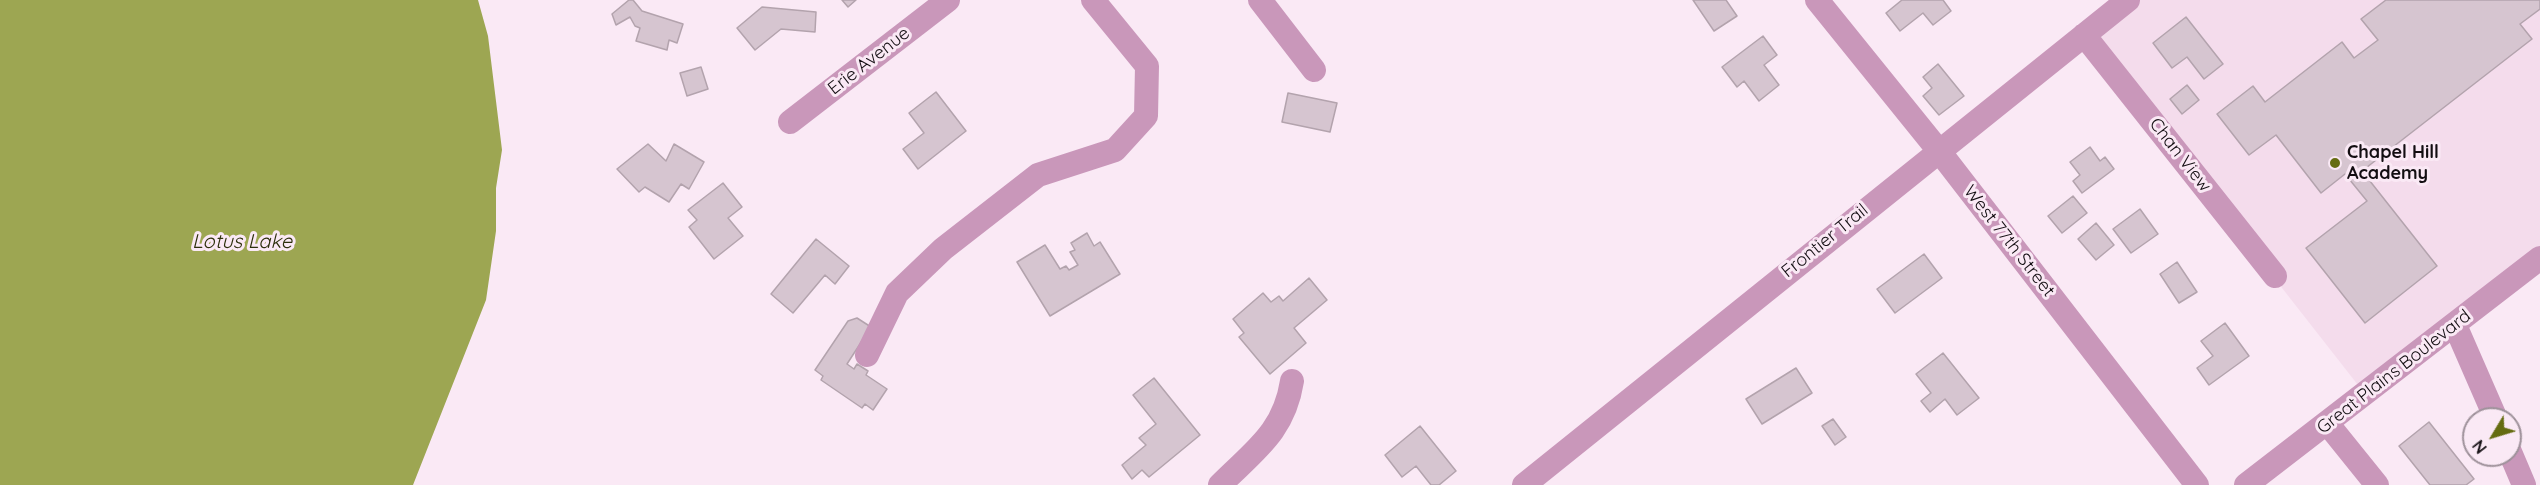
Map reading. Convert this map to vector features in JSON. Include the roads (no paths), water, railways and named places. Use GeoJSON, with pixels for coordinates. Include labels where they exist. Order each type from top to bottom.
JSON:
{"type":"FeatureCollection","features":[{"type":"Feature","properties":{"kind":"street","name":"Erie Avenue"},"geometry":{"type":"LineString","coordinates":[[790,122],[948,0]]}},
{"type":"Feature","properties":{"kind":"street"},"geometry":{"type":"LineString","coordinates":[[867,355],[897,293],[943,249],[1038,174],[1115,150],[1146,116],[1147,66],[1093,0]]}},
{"type":"Feature","properties":{"kind":"street"},"geometry":{"type":"LineString","coordinates":[[1260,0],[1314,70]]}},
{"type":"Feature","properties":{"kind":"street","name":"West 77th Street"},"geometry":{"type":"LineString","coordinates":[[1817,0],[1939,151],[2198,485]]}},
{"type":"Feature","properties":{"kind":"street","name":"Frontier Trail"},"geometry":{"type":"LineString","coordinates":[[1524,485],[2128,0]]}},
{"type":"Feature","properties":{"kind":"street","name":"Chan View"},"geometry":{"type":"LineString","coordinates":[[2084,35],[2275,276]]}},
{"type":"Feature","properties":{"kind":"street","name":"Great Plains Boulevard"},"geometry":{"type":"LineString","coordinates":[[2246,485],[2540,258]]}},
{"type":"Feature","properties":{"kind":"street"},"geometry":{"type":"LineString","coordinates":[[2456,325],[2491,407]]}},
{"type":"Feature","properties":{"kind":"street"},"geometry":{"type":"LineString","coordinates":[[1220,485],[1274,432],[1288,404],[1292,381]]}},
{"type":"Feature","properties":{"kind":"street"},"geometry":{"type":"LineString","coordinates":[[2326,423],[2378,485]]}},
{"type":"Feature","properties":{"kind":"street"},"geometry":{"type":"LineString","coordinates":[[2516,467],[2524,485]]}},
{"type":"Feature","properties":{"kind":"water","name":"Lotus Lake"},"geometry":{"type":"Polygon","coordinates":[[[0,0],[478,0],[488,36],[502,150],[496,188],[496,231],[486,300],[413,485],[0,485],[0,0]]]}},
{"type":"Feature","properties":{"kind":"place","name":"Chapel Hill Academy"},"geometry":{"type":"Point","coordinates":[2335,163]}}]}
